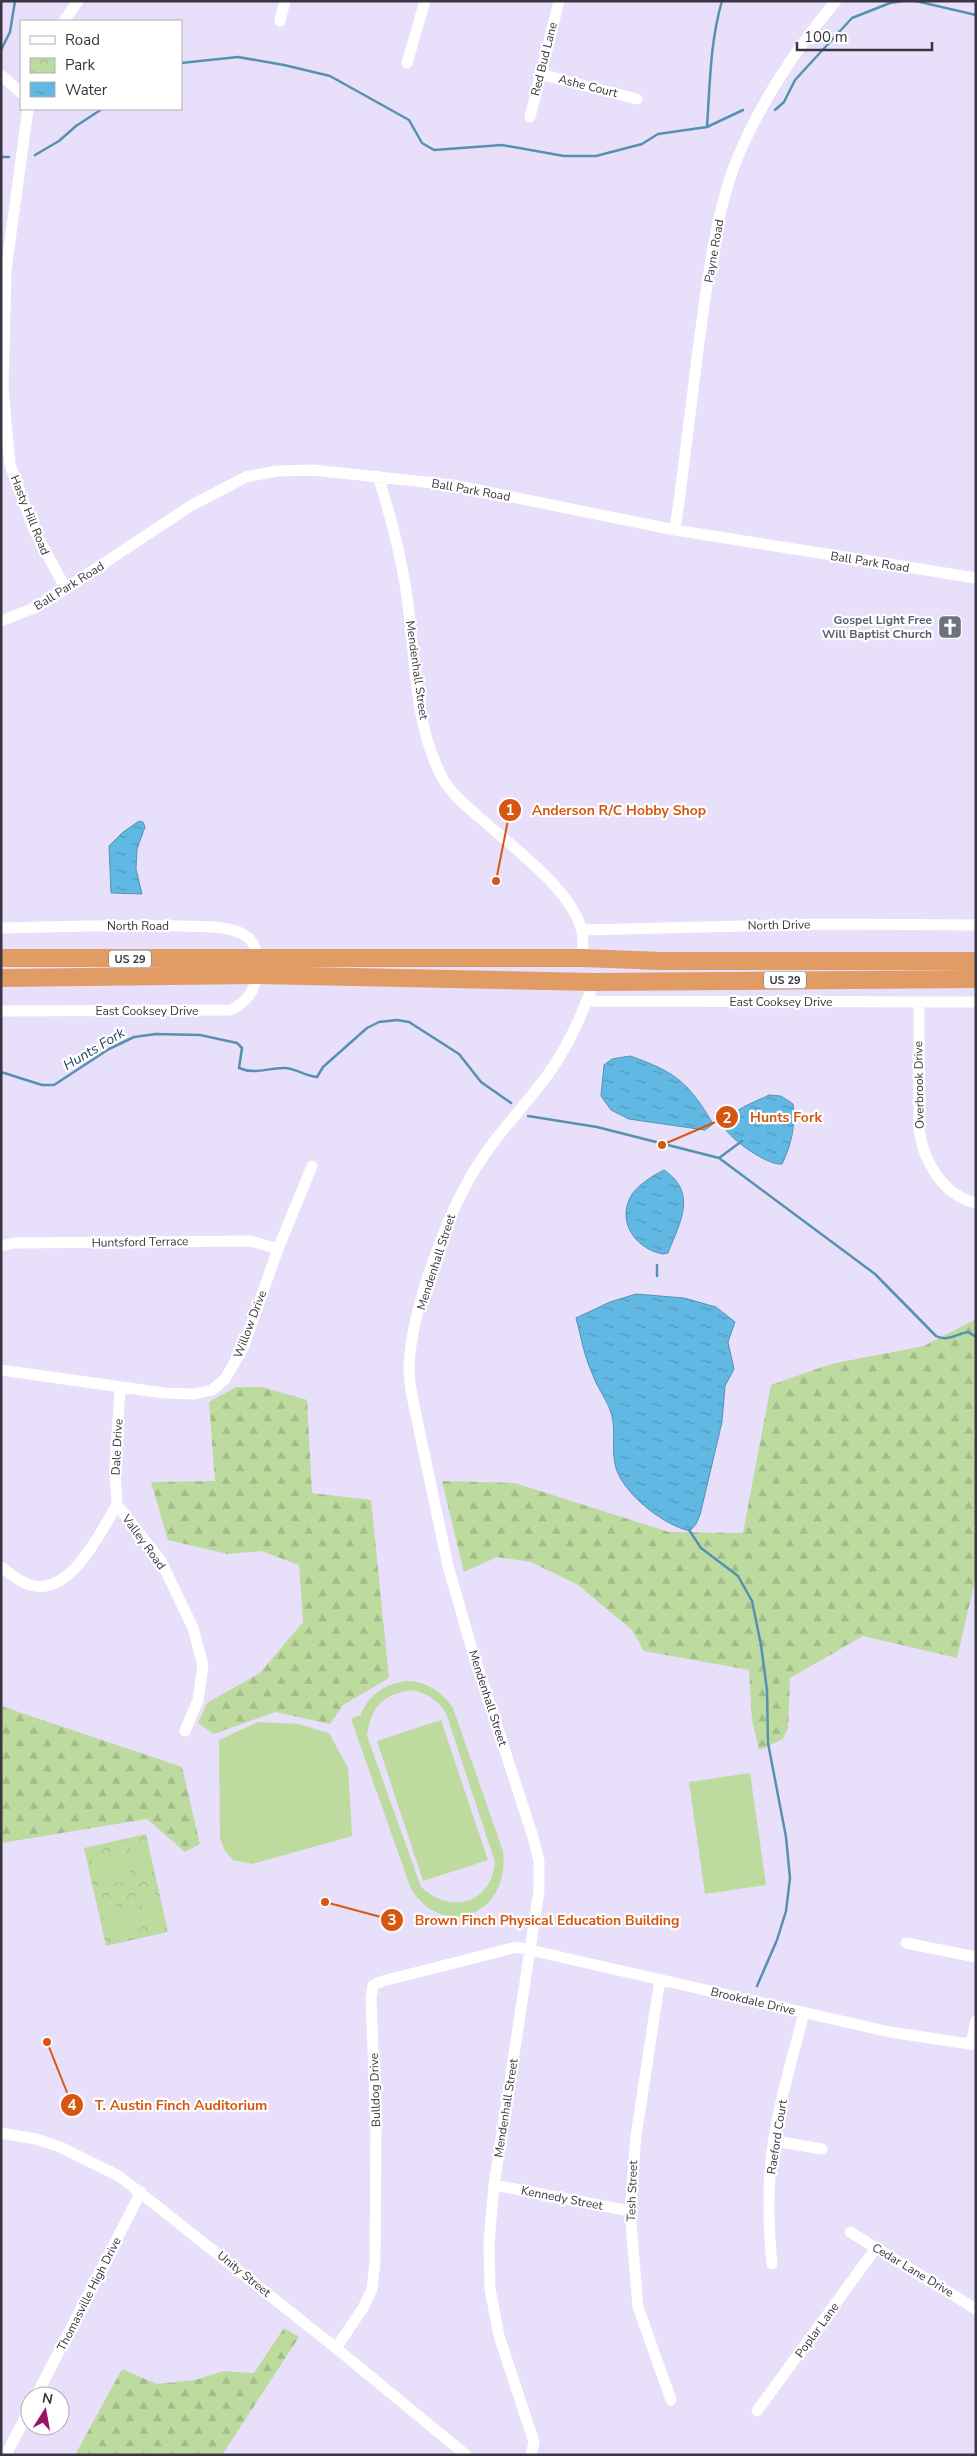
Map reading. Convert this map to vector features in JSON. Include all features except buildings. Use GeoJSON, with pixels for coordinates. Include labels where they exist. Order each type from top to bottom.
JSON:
{"type":"FeatureCollection","features":[{"type":"Feature","properties":{"kind":"highway","name":"US 29"},"geometry":{"type":"LineString","coordinates":[[1,958],[594,982],[976,979]]}},
{"type":"Feature","properties":{"kind":"highway","name":"US 29"},"geometry":{"type":"LineString","coordinates":[[1,978],[258,967],[583,958],[661,961],[976,961]]}},
{"type":"Feature","properties":{"kind":"highway"},"geometry":{"type":"LineString","coordinates":[[491,979],[545,966],[578,966],[583,958]]}},
{"type":"Feature","properties":{"kind":"highway"},"geometry":{"type":"LineString","coordinates":[[594,982],[600,972],[661,961]]}},
{"type":"Feature","properties":{"kind":"street"},"geometry":{"type":"LineString","coordinates":[[65,20],[78,1]]}},
{"type":"Feature","properties":{"kind":"street"},"geometry":{"type":"LineString","coordinates":[[280,21],[285,1]]}},
{"type":"Feature","properties":{"kind":"street"},"geometry":{"type":"LineString","coordinates":[[407,63],[425,1]]}},
{"type":"Feature","properties":{"kind":"street","name":"Red Bud Lane"},"geometry":{"type":"LineString","coordinates":[[530,117],[559,1]]}},
{"type":"Feature","properties":{"kind":"street","name":"Payne Road"},"geometry":{"type":"LineString","coordinates":[[675,530],[711,259],[721,210],[732,174],[749,135],[794,55],[836,1]]}},
{"type":"Feature","properties":{"kind":"street","name":"Ashe Court"},"geometry":{"type":"LineString","coordinates":[[540,74],[637,99]]}},
{"type":"Feature","properties":{"kind":"street"},"geometry":{"type":"LineString","coordinates":[[1,75],[20,92]]}},
{"type":"Feature","properties":{"kind":"street","name":"Hasty Hill Road"},"geometry":{"type":"LineString","coordinates":[[28,110],[4,269],[3,388],[10,465],[35,532],[66,589]]}},
{"type":"Feature","properties":{"kind":"street","name":"Ball Park Road"},"geometry":{"type":"LineString","coordinates":[[1,621],[34,608],[66,589],[192,505],[246,477],[277,471],[313,470],[461,486],[675,530],[976,578]]}},
{"type":"Feature","properties":{"kind":"street","name":"Mendenhall Street"},"geometry":{"type":"LineString","coordinates":[[378,476],[392,524],[406,591],[416,686],[426,732],[444,780],[457,797],[554,884],[569,903],[582,930],[583,958]]}},
{"type":"Feature","properties":{"kind":"street","name":"North Drive"},"geometry":{"type":"LineString","coordinates":[[582,930],[821,924],[976,925]]}},
{"type":"Feature","properties":{"kind":"street","name":"North Road"},"geometry":{"type":"LineString","coordinates":[[1,928],[162,926],[220,928],[242,933],[254,943],[258,967]]}},
{"type":"Feature","properties":{"kind":"street","name":"East Cooksey Drive"},"geometry":{"type":"LineString","coordinates":[[1,1011],[231,1010],[244,1003],[253,990],[258,967]]}},
{"type":"Feature","properties":{"kind":"street","name":"Mendenhall Street"},"geometry":{"type":"LineString","coordinates":[[531,2455],[534,2442],[499,2336],[490,2289],[489,2242],[494,2185],[539,1891],[539,1861],[523,1803],[497,1730],[448,1566],[412,1396],[409,1370],[411,1348],[423,1292],[459,1196],[481,1159],[554,1065],[574,1034],[594,982]]}},
{"type":"Feature","properties":{"kind":"street","name":"East Cooksey Drive"},"geometry":{"type":"LineString","coordinates":[[587,1001],[976,1002]]}},
{"type":"Feature","properties":{"kind":"street","name":"Overbrook Drive"},"geometry":{"type":"LineString","coordinates":[[919,1003],[921,1143],[925,1157],[941,1181],[958,1194],[976,1203]]}},
{"type":"Feature","properties":{"kind":"street","name":"Willow Drive"},"geometry":{"type":"LineString","coordinates":[[1,1370],[120,1389],[195,1394],[212,1390],[225,1379],[242,1348],[278,1249],[312,1166]]}},
{"type":"Feature","properties":{"kind":"street","name":"Huntsford Terrace"},"geometry":{"type":"LineString","coordinates":[[1,1246],[14,1244],[251,1241],[264,1243],[278,1249]]}},
{"type":"Feature","properties":{"kind":"street","name":"Dale Drive"},"geometry":{"type":"LineString","coordinates":[[117,1505],[115,1468],[120,1389]]}},
{"type":"Feature","properties":{"kind":"street","name":"Valley Road"},"geometry":{"type":"LineString","coordinates":[[1,1567],[31,1585],[46,1586],[59,1582],[86,1555],[117,1505],[161,1561],[194,1628],[203,1665],[198,1700],[185,1731]]}},
{"type":"Feature","properties":{"kind":"street"},"geometry":{"type":"LineString","coordinates":[[906,1943],[976,1957]]}},
{"type":"Feature","properties":{"kind":"street","name":"Bulldog Drive"},"geometry":{"type":"LineString","coordinates":[[336,2348],[363,2308],[372,2289],[375,2262],[376,2125],[371,1998],[373,1986],[383,1980],[517,1948],[531,1950]]}},
{"type":"Feature","properties":{"kind":"street","name":"Brookdale Drive"},"geometry":{"type":"LineString","coordinates":[[531,1950],[890,2032],[973,2045]]}},
{"type":"Feature","properties":{"kind":"street","name":"Tesh Street"},"geometry":{"type":"LineString","coordinates":[[660,1979],[636,2136],[630,2212],[638,2307],[671,2400]]}},
{"type":"Feature","properties":{"kind":"street","name":"Raeford Court"},"geometry":{"type":"LineString","coordinates":[[772,2264],[769,2195],[775,2142],[786,2084],[804,2013]]}},
{"type":"Feature","properties":{"kind":"street"},"geometry":{"type":"LineString","coordinates":[[973,2045],[976,2021]]}},
{"type":"Feature","properties":{"kind":"street","name":"Unity Street"},"geometry":{"type":"LineString","coordinates":[[1,2133],[36,2139],[67,2150],[112,2172],[141,2192],[466,2455]]}},
{"type":"Feature","properties":{"kind":"street"},"geometry":{"type":"LineString","coordinates":[[775,2142],[822,2149]]}},
{"type":"Feature","properties":{"kind":"street","name":"Kennedy Street"},"geometry":{"type":"LineString","coordinates":[[494,2185],[630,2212]]}},
{"type":"Feature","properties":{"kind":"street","name":"Thomasville High Drive"},"geometry":{"type":"LineString","coordinates":[[41,2386],[141,2192]]}},
{"type":"Feature","properties":{"kind":"street","name":"Cedar Lane Drive"},"geometry":{"type":"LineString","coordinates":[[850,2232],[976,2309]]}},
{"type":"Feature","properties":{"kind":"street","name":"Poplar Lane"},"geometry":{"type":"LineString","coordinates":[[757,2411],[876,2248]]}},
{"type":"Feature","properties":{"kind":"street"},"geometry":{"type":"LineString","coordinates":[[5,2452],[20,2426]]}},
{"type":"Feature","properties":{"kind":"green space"},"geometry":{"type":"Polygon","coordinates":[[[976,1319],[976,1576],[957,1658],[863,1636],[790,1678],[788,1728],[783,1739],[759,1750],[752,1720],[749,1670],[644,1651],[632,1630],[578,1585],[531,1562],[497,1557],[464,1572],[442,1481],[515,1483],[669,1532],[743,1533],[771,1385],[831,1364],[924,1346],[976,1319]]]}},
{"type":"Feature","properties":{"kind":"green space"},"geometry":{"type":"Polygon","coordinates":[[[236,1387],[262,1387],[307,1400],[312,1493],[371,1500],[389,1678],[343,1705],[330,1724],[275,1712],[214,1734],[198,1723],[207,1703],[260,1673],[303,1622],[299,1565],[261,1551],[228,1554],[168,1540],[151,1482],[215,1481],[209,1402],[236,1387]]]}},
{"type":"Feature","properties":{"kind":"green space"},"geometry":{"type":"Polygon","coordinates":[[[415,1682],[433,1688],[453,1708],[503,1851],[503,1873],[497,1891],[486,1904],[473,1913],[457,1917],[441,1914],[425,1905],[411,1889],[351,1719],[359,1715],[360,1717],[367,1703],[378,1692],[399,1683],[415,1682]],[[412,1690],[402,1692],[386,1698],[380,1703],[375,1709],[367,1736],[421,1887],[433,1896],[445,1901],[468,1901],[478,1896],[486,1888],[492,1876],[495,1862],[446,1713],[439,1704],[427,1695],[412,1690]]]}},
{"type":"Feature","properties":{"kind":"green space"},"geometry":{"type":"Polygon","coordinates":[[[1,1706],[182,1767],[200,1844],[185,1852],[147,1819],[1,1843],[1,1706]]]}},
{"type":"Feature","properties":{"kind":"green space"},"geometry":{"type":"Polygon","coordinates":[[[441,1720],[488,1860],[423,1881],[377,1741],[441,1720]]]}},
{"type":"Feature","properties":{"kind":"green space"},"geometry":{"type":"Polygon","coordinates":[[[258,1722],[298,1724],[329,1733],[348,1768],[352,1836],[252,1864],[233,1860],[225,1851],[220,1838],[219,1740],[258,1722]]]}},
{"type":"Feature","properties":{"kind":"green space"},"geometry":{"type":"Polygon","coordinates":[[[750,1773],[766,1885],[705,1894],[689,1782],[750,1773]]]}},
{"type":"Feature","properties":{"kind":"green space"},"geometry":{"type":"Polygon","coordinates":[[[146,1834],[168,1932],[106,1946],[84,1848],[146,1834]]]}},
{"type":"Feature","properties":{"kind":"green space"},"geometry":{"type":"Polygon","coordinates":[[[144,1844],[151,1876],[137,1879],[130,1847],[144,1844]]]}},
{"type":"Feature","properties":{"kind":"green space"},"geometry":{"type":"Polygon","coordinates":[[[125,1848],[132,1880],[117,1883],[110,1851],[125,1848]]]}},
{"type":"Feature","properties":{"kind":"green space"},"geometry":{"type":"Polygon","coordinates":[[[105,1853],[112,1884],[98,1887],[91,1856],[105,1853]]]}},
{"type":"Feature","properties":{"kind":"green space"},"geometry":{"type":"Polygon","coordinates":[[[155,1893],[162,1924],[147,1927],[140,1896],[155,1893]]]}},
{"type":"Feature","properties":{"kind":"green space"},"geometry":{"type":"Polygon","coordinates":[[[135,1897],[142,1929],[128,1932],[121,1900],[135,1897]]]}},
{"type":"Feature","properties":{"kind":"green space"},"geometry":{"type":"Polygon","coordinates":[[[116,1901],[123,1933],[108,1936],[101,1904],[116,1901]]]}},
{"type":"Feature","properties":{"kind":"green space"},"geometry":{"type":"Polygon","coordinates":[[[284,2328],[299,2337],[222,2455],[75,2455],[122,2369],[157,2384],[195,2380],[224,2371],[254,2373],[284,2328]]]}},
{"type":"Feature","properties":{"kind":"water"},"geometry":{"type":"Polygon","coordinates":[[[139,821],[143,822],[145,827],[137,849],[136,869],[142,894],[111,893],[109,846],[122,833],[139,821]]]}},
{"type":"Feature","properties":{"kind":"water"},"geometry":{"type":"Polygon","coordinates":[[[630,1056],[659,1068],[680,1081],[696,1098],[713,1124],[705,1130],[629,1119],[611,1110],[601,1096],[604,1065],[612,1059],[630,1056]]]}},
{"type":"Feature","properties":{"kind":"water"},"geometry":{"type":"Polygon","coordinates":[[[769,1095],[781,1096],[793,1104],[794,1120],[792,1135],[782,1164],[768,1161],[750,1151],[724,1127],[730,1116],[769,1095]]]}},
{"type":"Feature","properties":{"kind":"water"},"geometry":{"type":"Polygon","coordinates":[[[664,1170],[681,1188],[683,1208],[681,1219],[668,1253],[663,1254],[646,1248],[633,1235],[626,1219],[626,1210],[631,1195],[639,1186],[664,1170]]]}},
{"type":"Feature","properties":{"kind":"water"},"geometry":{"type":"Polygon","coordinates":[[[636,1294],[684,1298],[716,1307],[735,1322],[728,1342],[734,1369],[725,1386],[722,1422],[700,1515],[690,1531],[668,1522],[646,1507],[620,1478],[614,1460],[612,1415],[589,1366],[576,1318],[610,1302],[636,1294]]]}},
{"type":"Feature","properties":{"kind":"waterway"},"geometry":{"type":"LineString","coordinates":[[1,50],[10,32],[15,1]]}},
{"type":"Feature","properties":{"kind":"waterway"},"geometry":{"type":"LineString","coordinates":[[707,127],[713,48],[722,1]]}},
{"type":"Feature","properties":{"kind":"waterway"},"geometry":{"type":"LineString","coordinates":[[775,110],[784,102],[795,80],[852,18],[890,3],[902,1]]}},
{"type":"Feature","properties":{"kind":"waterway"},"geometry":{"type":"LineString","coordinates":[[916,1],[976,15]]}},
{"type":"Feature","properties":{"kind":"waterway"},"geometry":{"type":"LineString","coordinates":[[182,63],[238,57],[330,76],[409,120],[422,143],[434,150],[502,145],[564,156],[596,156],[642,144],[658,134],[707,127],[743,110]]}},
{"type":"Feature","properties":{"kind":"waterway"},"geometry":{"type":"LineString","coordinates":[[35,155],[59,141],[76,126],[100,110]]}},
{"type":"Feature","properties":{"kind":"waterway"},"geometry":{"type":"LineString","coordinates":[[1,157],[9,157]]}},
{"type":"Feature","properties":{"kind":"waterway","name":"Hunts Fork"},"geometry":{"type":"LineString","coordinates":[[1,1072],[42,1085],[54,1085],[109,1049],[134,1037],[156,1034],[200,1035],[237,1043],[242,1048],[239,1068],[250,1071],[287,1068],[317,1077],[323,1067],[367,1028],[379,1022],[397,1020],[409,1022],[459,1054],[481,1082],[511,1103]]}},
{"type":"Feature","properties":{"kind":"waterway","name":"Hunts Fork"},"geometry":{"type":"LineString","coordinates":[[528,1116],[597,1127],[719,1158],[875,1274],[936,1336],[948,1338],[968,1332],[976,1337]]}},
{"type":"Feature","properties":{"kind":"waterway"},"geometry":{"type":"LineString","coordinates":[[719,1158],[742,1141]]}},
{"type":"Feature","properties":{"kind":"waterway"},"geometry":{"type":"LineString","coordinates":[[657,1265],[657,1276]]}},
{"type":"Feature","properties":{"kind":"waterway"},"geometry":{"type":"LineString","coordinates":[[689,1530],[701,1548],[738,1576],[752,1601],[761,1645],[767,1690],[768,1743],[786,1837],[790,1878],[786,1911],[777,1940],[757,1986]]}},
{"type":"Feature","properties":{"kind":"place","name":"Gospel Light Free Will Baptist Church"},"geometry":{"type":"Point","coordinates":[950,627]}},
{"type":"Feature","properties":{"kind":"place","name":"Anderson R/C Hobby Shop"},"geometry":{"type":"Point","coordinates":[496,881]}},
{"type":"Feature","properties":{"kind":"place","name":"Hunts Fork"},"geometry":{"type":"Point","coordinates":[662,1145]}},
{"type":"Feature","properties":{"kind":"place","name":"Brown Finch Physical Education Building"},"geometry":{"type":"Point","coordinates":[325,1902]}},
{"type":"Feature","properties":{"kind":"place","name":"T. Austin Finch Auditorium"},"geometry":{"type":"Point","coordinates":[47,2042]}}]}
